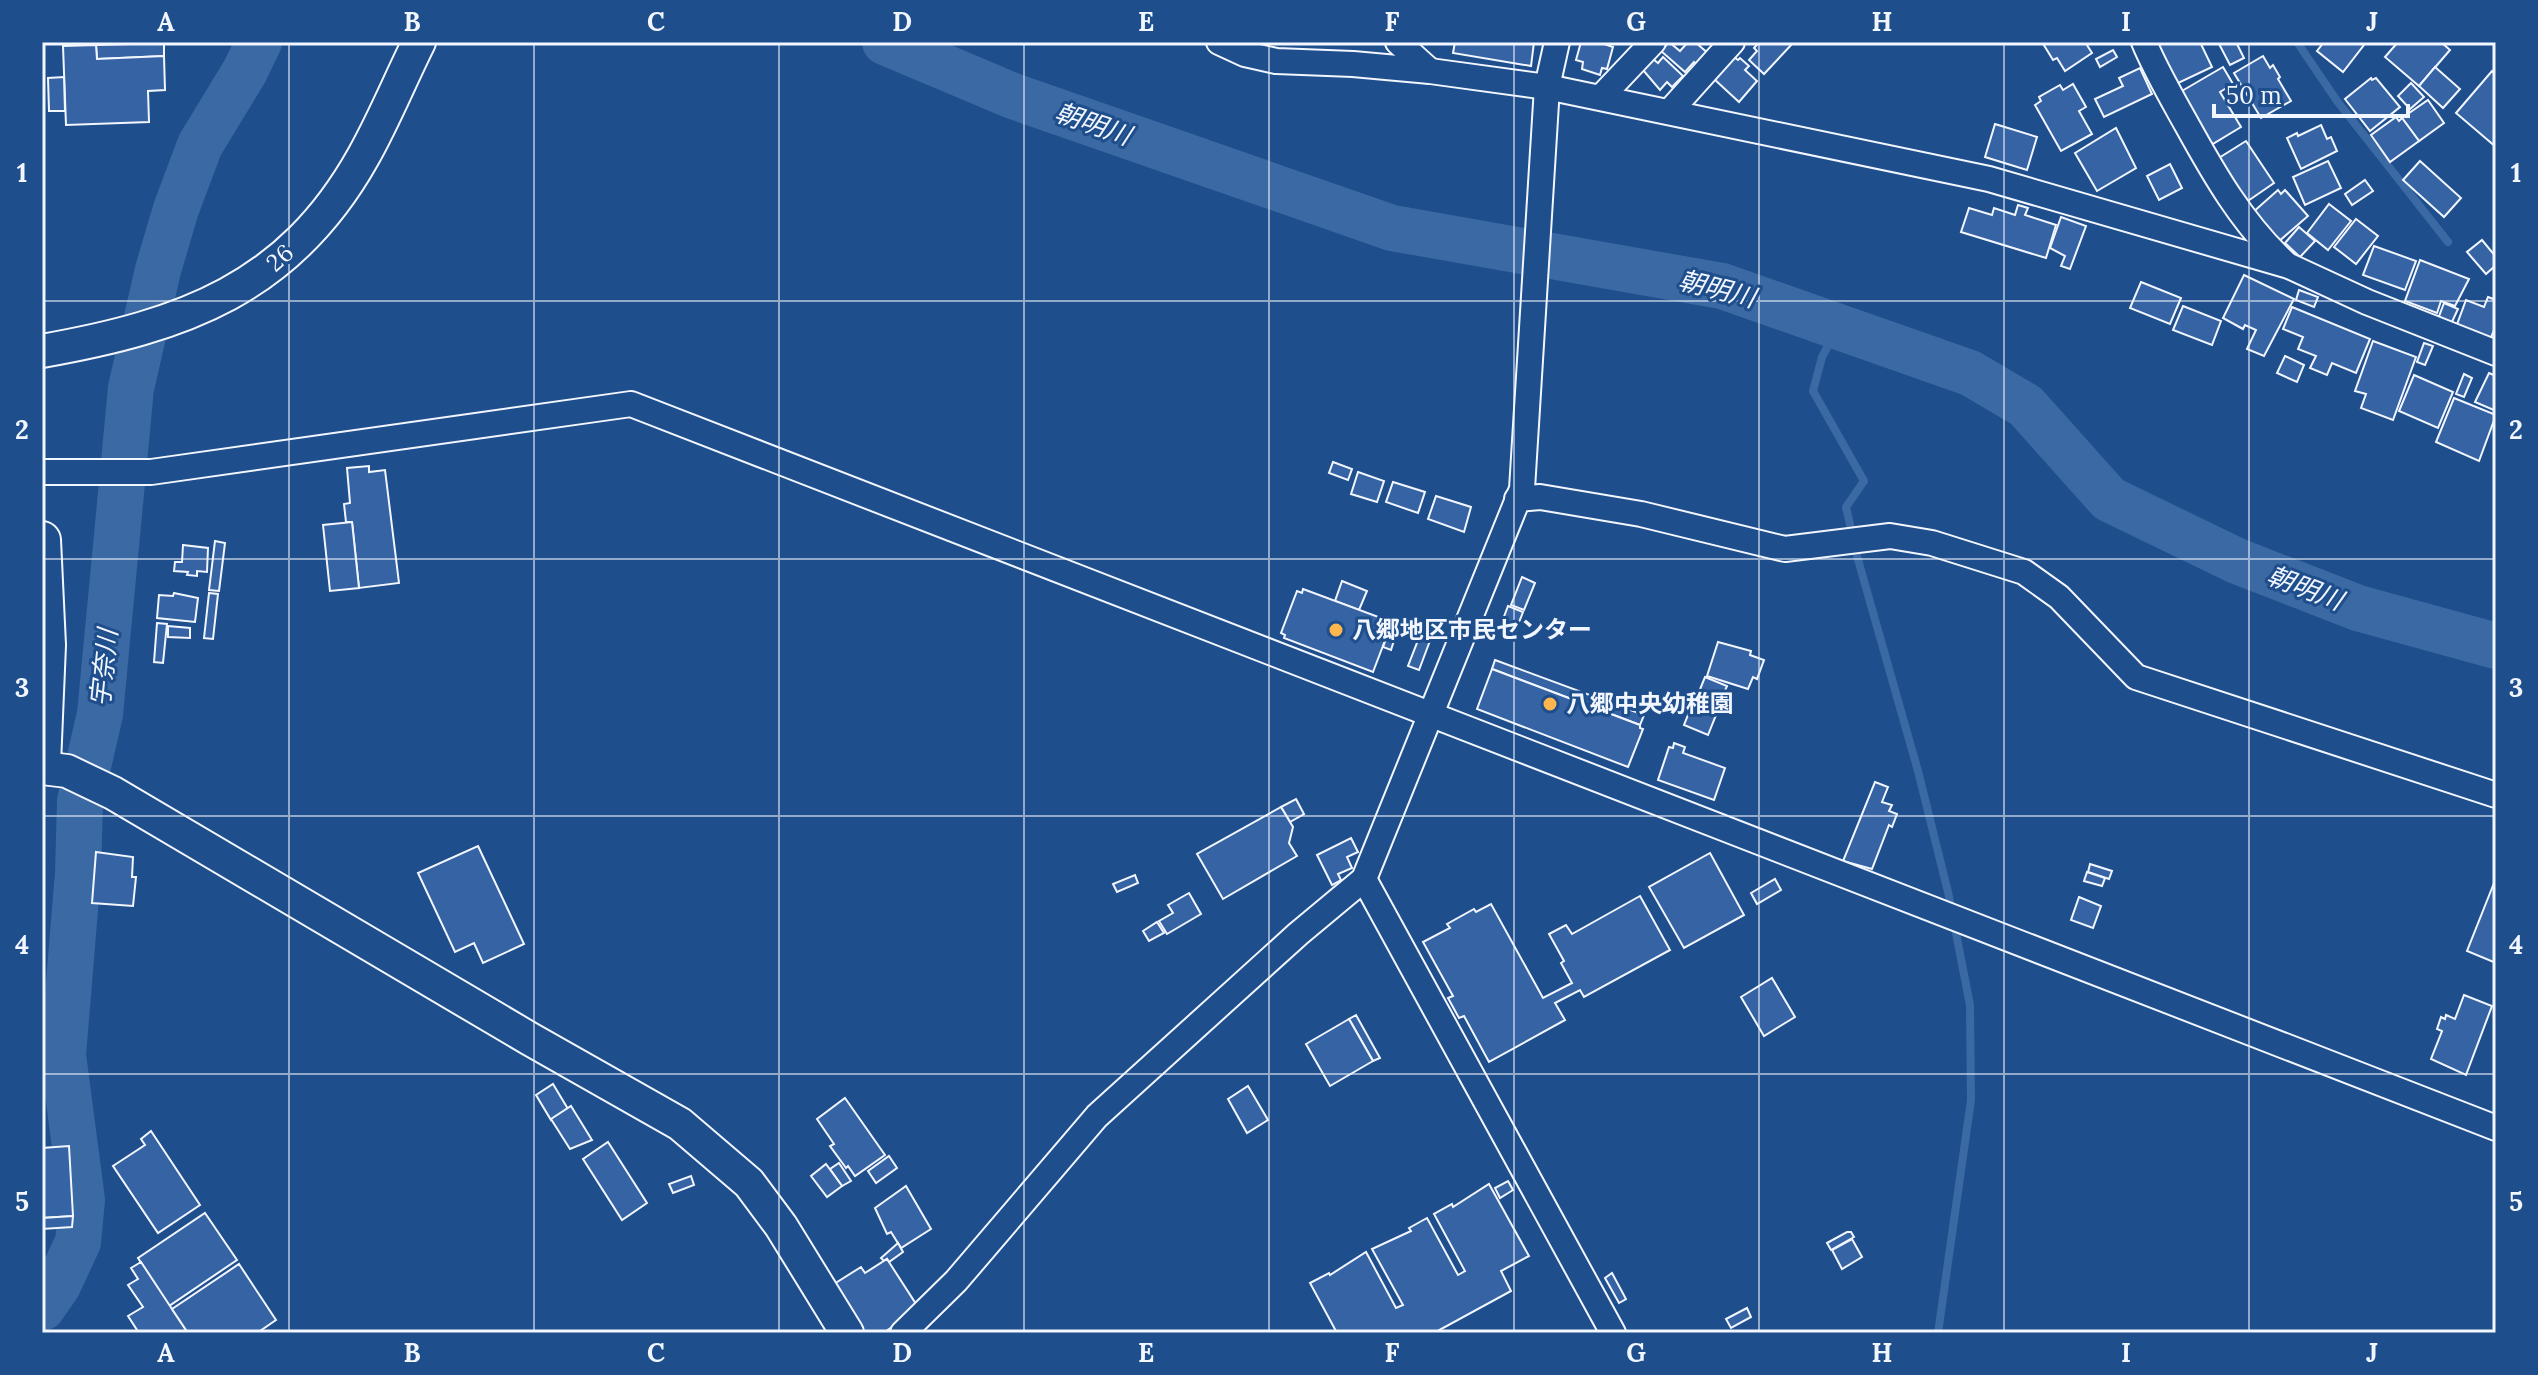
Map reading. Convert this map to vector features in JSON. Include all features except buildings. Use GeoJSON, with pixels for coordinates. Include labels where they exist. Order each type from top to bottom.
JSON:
{"type":"FeatureCollection","features":[{"type":"Feature","properties":{"kind":"main road"},"geometry":{"type":"LineString","coordinates":[[42,540],[47,645],[61,772]]}},
{"type":"Feature","properties":{"kind":"street","name":"26"},"geometry":{"type":"LineString","coordinates":[[42,351],[159,323],[220,300],[268,271],[318,223],[363,158],[419,42]]}},
{"type":"Feature","properties":{"kind":"street"},"geometry":{"type":"LineString","coordinates":[[1219,42],[1245,54],[1276,61],[1430,71],[1602,96],[1989,179],[2289,266],[2367,302],[2496,353]]}},
{"type":"Feature","properties":{"kind":"street"},"geometry":{"type":"LineString","coordinates":[[1398,42],[1430,71]]}},
{"type":"Feature","properties":{"kind":"street"},"geometry":{"type":"LineString","coordinates":[[903,1333],[956,1281],[1097,1116],[1298,934],[1364,879],[1520,494],[1547,87],[1557,42]]}},
{"type":"Feature","properties":{"kind":"street"},"geometry":{"type":"LineString","coordinates":[[1602,96],[1653,42]]}},
{"type":"Feature","properties":{"kind":"street"},"geometry":{"type":"LineString","coordinates":[[1670,111],[1732,42]]}},
{"type":"Feature","properties":{"kind":"street"},"geometry":{"type":"LineString","coordinates":[[2144,42],[2153,65],[2213,171],[2264,243],[2289,266]]}},
{"type":"Feature","properties":{"kind":"street"},"geometry":{"type":"LineString","coordinates":[[42,472],[136,472],[631,404],[2496,1128]]}},
{"type":"Feature","properties":{"kind":"street"},"geometry":{"type":"LineString","coordinates":[[1520,494],[1641,514],[1785,549],[1890,536],[1932,543],[2024,572],[2059,597],[2136,677],[2496,795]]}},
{"type":"Feature","properties":{"kind":"street"},"geometry":{"type":"LineString","coordinates":[[61,772],[680,1124],[749,1183],[781,1226],[847,1333]]}},
{"type":"Feature","properties":{"kind":"street"},"geometry":{"type":"LineString","coordinates":[[1364,879],[1613,1333]]}},
{"type":"Feature","properties":{"kind":"waterway","name":"宇奈川"},"geometry":{"type":"LineString","coordinates":[[42,1308],[58,1285],[78,1242],[82,1200],[63,1055],[78,873],[80,801],[100,714],[131,388],[158,270],[176,209],[200,145],[259,42]]}},
{"type":"Feature","properties":{"kind":"waterway","name":"朝明川"},"geometry":{"type":"LineString","coordinates":[[885,42],[1013,96],[1392,228],[1722,286],[1970,373],[2026,406],[2109,499],[2237,561],[2358,608],[2496,646]]}},
{"type":"Feature","properties":{"kind":"waterway"},"geometry":{"type":"LineString","coordinates":[[2297,42],[2337,101],[2448,242]]}},
{"type":"Feature","properties":{"kind":"waterway"},"geometry":{"type":"LineString","coordinates":[[1838,327],[1822,357],[1813,391],[1864,481],[1846,507],[1918,771],[1948,892],[1970,1005],[1971,1100],[1938,1333]]}},
{"type":"Feature","properties":{"kind":"place","name":"八郷地区市民センター"},"geometry":{"type":"Point","coordinates":[1336,630]}},
{"type":"Feature","properties":{"kind":"place","name":"八郷中央幼稚園"},"geometry":{"type":"Point","coordinates":[1550,704]}}]}
